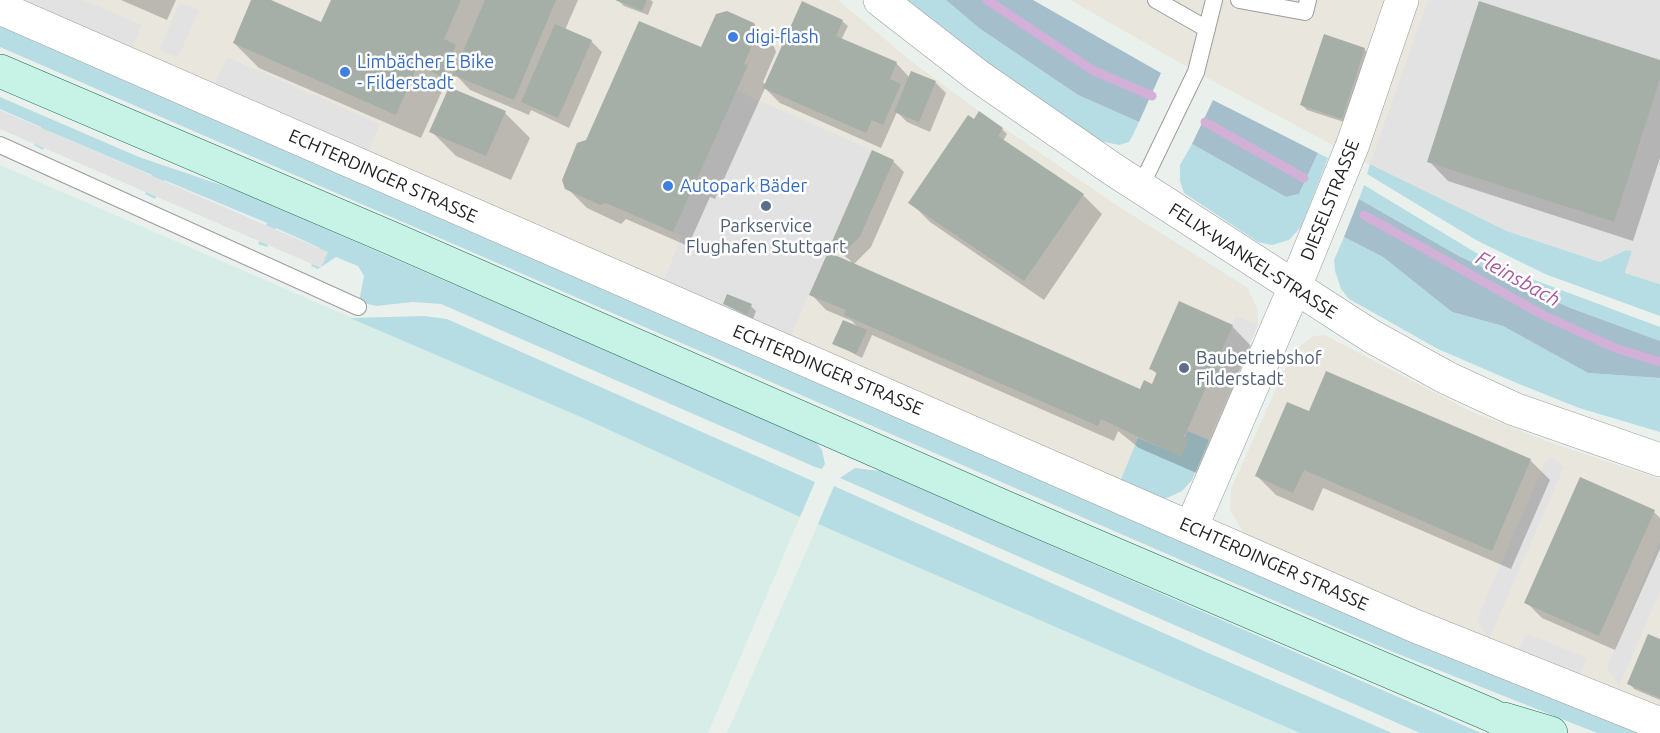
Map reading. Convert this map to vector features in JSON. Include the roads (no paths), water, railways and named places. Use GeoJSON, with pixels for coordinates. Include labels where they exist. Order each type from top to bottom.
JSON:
{"type":"FeatureCollection","features":[{"type":"Feature","properties":{"kind":"main road"},"geometry":{"type":"LineString","coordinates":[[0,71],[402,242],[1062,531],[1491,715],[1524,733]]}},
{"type":"Feature","properties":{"kind":"main road"},"geometry":{"type":"LineString","coordinates":[[1491,715],[1551,733]]}},
{"type":"Feature","properties":{"kind":"street","name":"FELIX-WANKEL-STRASSE"},"geometry":{"type":"LineString","coordinates":[[880,0],[978,76],[1140,188],[1294,289],[1371,336],[1495,400],[1583,435],[1660,460]]}},
{"type":"Feature","properties":{"kind":"street","name":"DIESELSTRASSE"},"geometry":{"type":"LineString","coordinates":[[1191,528],[1294,289],[1353,144],[1402,0]]}},
{"type":"Feature","properties":{"kind":"street","name":"ECHTERDINGER STRASSE"},"geometry":{"type":"LineString","coordinates":[[0,8],[1414,626],[1660,724]]}},
{"type":"Feature","properties":{"kind":"lane"},"geometry":{"type":"LineString","coordinates":[[1156,0],[1207,29]]}},
{"type":"Feature","properties":{"kind":"lane"},"geometry":{"type":"LineString","coordinates":[[1140,188],[1193,80],[1214,0]]}},
{"type":"Feature","properties":{"kind":"lane"},"geometry":{"type":"LineString","coordinates":[[1239,0],[1305,12],[1308,0]]}},
{"type":"Feature","properties":{"kind":"lane"},"geometry":{"type":"LineString","coordinates":[[0,145],[358,307]]}},
{"type":"Feature","properties":{"kind":"waterway","name":"Fleinsbach"},"geometry":{"type":"LineString","coordinates":[[987,0],[1092,70],[1152,96]]}},
{"type":"Feature","properties":{"kind":"waterway","name":"Fleinsbach"},"geometry":{"type":"LineString","coordinates":[[1205,122],[1304,178]]}},
{"type":"Feature","properties":{"kind":"waterway","name":"Fleinsbach"},"geometry":{"type":"LineString","coordinates":[[1364,215],[1543,315],[1615,348],[1660,362]]}},
{"type":"Feature","properties":{"kind":"place","name":"digi-flash"},"geometry":{"type":"Point","coordinates":[733,37]}},
{"type":"Feature","properties":{"kind":"place","name":"Limbächer E Bike - Filderstadt"},"geometry":{"type":"Point","coordinates":[345,72]}},
{"type":"Feature","properties":{"kind":"place","name":"Autopark Bäder"},"geometry":{"type":"Point","coordinates":[668,186]}},
{"type":"Feature","properties":{"kind":"place","name":"Parkservice Flughafen Stuttgart"},"geometry":{"type":"Point","coordinates":[766,206]}},
{"type":"Feature","properties":{"kind":"place","name":"Baubetriebshof Filderstadt"},"geometry":{"type":"Point","coordinates":[1184,368]}}]}
